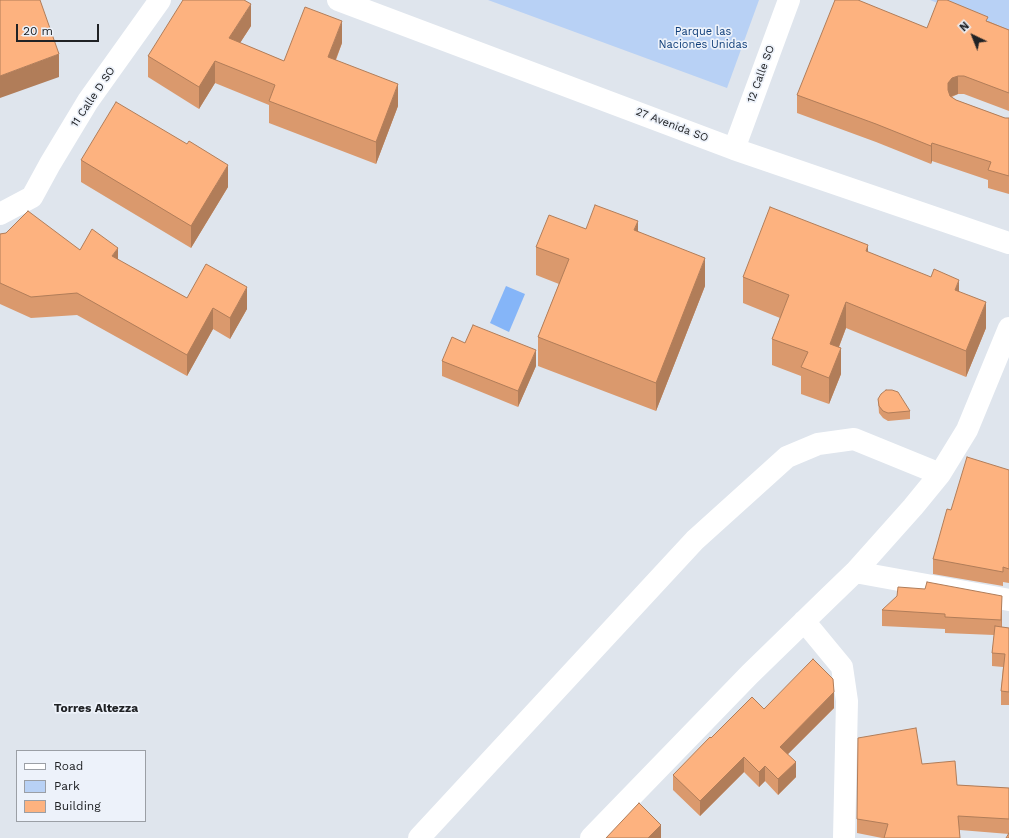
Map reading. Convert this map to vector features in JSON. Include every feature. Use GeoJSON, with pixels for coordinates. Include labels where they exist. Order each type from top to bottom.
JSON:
{"type":"FeatureCollection","features":[{"type":"Feature","properties":{"kind":"street","name":"11 Calle D SO"},"geometry":{"type":"LineString","coordinates":[[0,214],[32,197],[88,101],[160,0]]}},
{"type":"Feature","properties":{"kind":"street","name":"27 Avenida SO"},"geometry":{"type":"LineString","coordinates":[[338,0],[734,149],[1009,243]]}},
{"type":"Feature","properties":{"kind":"street","name":"12 Calle SO"},"geometry":{"type":"LineString","coordinates":[[734,149],[789,0]]}},
{"type":"Feature","properties":{"kind":"street"},"geometry":{"type":"LineString","coordinates":[[591,838],[750,674],[855,572],[913,507],[940,474],[967,430],[1009,328]]}},
{"type":"Feature","properties":{"kind":"street"},"geometry":{"type":"LineString","coordinates":[[419,838],[695,540],[787,458],[818,444],[854,439],[940,474]]}},
{"type":"Feature","properties":{"kind":"street"},"geometry":{"type":"LineString","coordinates":[[855,572],[1009,600]]}},
{"type":"Feature","properties":{"kind":"street"},"geometry":{"type":"LineString","coordinates":[[804,621],[842,667],[847,701],[844,838]]}},
{"type":"Feature","properties":{"kind":"green space","name":"Parque las Naciones Unidas"},"geometry":{"type":"Polygon","coordinates":[[[488,0],[759,0],[727,88],[488,0]]]}},
{"type":"Feature","properties":{"kind":"green space"},"geometry":{"type":"Polygon","coordinates":[[[930,0],[1009,0],[1009,31],[930,0]]]}},
{"type":"Feature","properties":{"kind":"water"},"geometry":{"type":"Polygon","coordinates":[[[506,286],[525,294],[509,332],[490,323],[506,286]]]}},
{"type":"Feature","properties":{"kind":"building"},"geometry":{"type":"Polygon","coordinates":[[[0,0],[40,0],[59,54],[0,76],[0,0]]]}},
{"type":"Feature","properties":{"kind":"building"},"geometry":{"type":"Polygon","coordinates":[[[183,0],[244,0],[251,4],[229,38],[284,61],[305,7],[342,21],[328,57],[398,84],[376,142],[269,101],[275,85],[215,61],[199,87],[148,56],[183,0]]]}},
{"type":"Feature","properties":{"kind":"building"},"geometry":{"type":"Polygon","coordinates":[[[835,0],[858,0],[927,28],[938,0],[947,0],[988,17],[986,21],[1009,30],[1009,93],[964,76],[952,78],[948,83],[948,90],[950,96],[956,100],[1005,118],[1009,118],[1009,176],[988,170],[991,162],[932,143],[931,146],[797,95],[835,0]]]}},
{"type":"Feature","properties":{"kind":"building"},"geometry":{"type":"Polygon","coordinates":[[[116,102],[187,144],[189,141],[228,165],[191,226],[81,160],[116,102]]]}},
{"type":"Feature","properties":{"kind":"building"},"geometry":{"type":"Polygon","coordinates":[[[595,205],[638,221],[634,230],[705,258],[656,383],[538,337],[569,259],[536,247],[549,215],[586,229],[595,205]]]}},
{"type":"Feature","properties":{"kind":"building"},"geometry":{"type":"Polygon","coordinates":[[[770,207],[868,245],[866,251],[931,277],[934,269],[959,280],[955,290],[986,302],[966,351],[846,302],[830,344],[841,348],[829,378],[801,367],[808,352],[772,339],[789,295],[743,277],[770,207]]]}},
{"type":"Feature","properties":{"kind":"building"},"geometry":{"type":"Polygon","coordinates":[[[28,211],[80,250],[92,229],[118,248],[112,256],[187,298],[206,264],[247,287],[230,318],[213,308],[187,355],[77,293],[31,297],[0,283],[0,234],[6,233],[28,211]]]}},
{"type":"Feature","properties":{"kind":"building"},"geometry":{"type":"Polygon","coordinates":[[[473,325],[536,350],[518,391],[442,361],[452,337],[465,343],[473,325]]]}},
{"type":"Feature","properties":{"kind":"building"},"geometry":{"type":"Polygon","coordinates":[[[886,390],[898,392],[910,411],[888,413],[883,411],[879,406],[878,399],[886,390]]]}},
{"type":"Feature","properties":{"kind":"building"},"geometry":{"type":"Polygon","coordinates":[[[967,457],[1009,470],[1009,569],[1003,567],[1003,572],[933,559],[947,509],[951,510],[967,457]]]}},
{"type":"Feature","properties":{"kind":"building"},"geometry":{"type":"Polygon","coordinates":[[[927,582],[1002,596],[1001,620],[945,617],[945,614],[882,610],[897,596],[898,587],[925,589],[927,582]]]}},
{"type":"Feature","properties":{"kind":"building"},"geometry":{"type":"Polygon","coordinates":[[[995,626],[1009,628],[1009,692],[1001,691],[1005,654],[992,653],[995,626]]]}},
{"type":"Feature","properties":{"kind":"building"},"geometry":{"type":"Polygon","coordinates":[[[813,659],[833,679],[834,692],[780,747],[796,762],[778,779],[765,766],[759,772],[744,757],[700,801],[673,775],[752,697],[764,709],[813,659]]]}},
{"type":"Feature","properties":{"kind":"building"},"geometry":{"type":"Polygon","coordinates":[[[916,728],[922,764],[955,761],[957,785],[1009,788],[1009,819],[958,816],[960,838],[884,838],[888,824],[857,819],[858,738],[916,728]]]}},
{"type":"Feature","properties":{"kind":"building"},"geometry":{"type":"Polygon","coordinates":[[[639,803],[661,825],[648,838],[606,838],[639,803]]]}},
{"type":"Feature","properties":{"kind":"district","name":"Torres Altezza"},"geometry":{"type":"Point","coordinates":[96,708]}}]}
